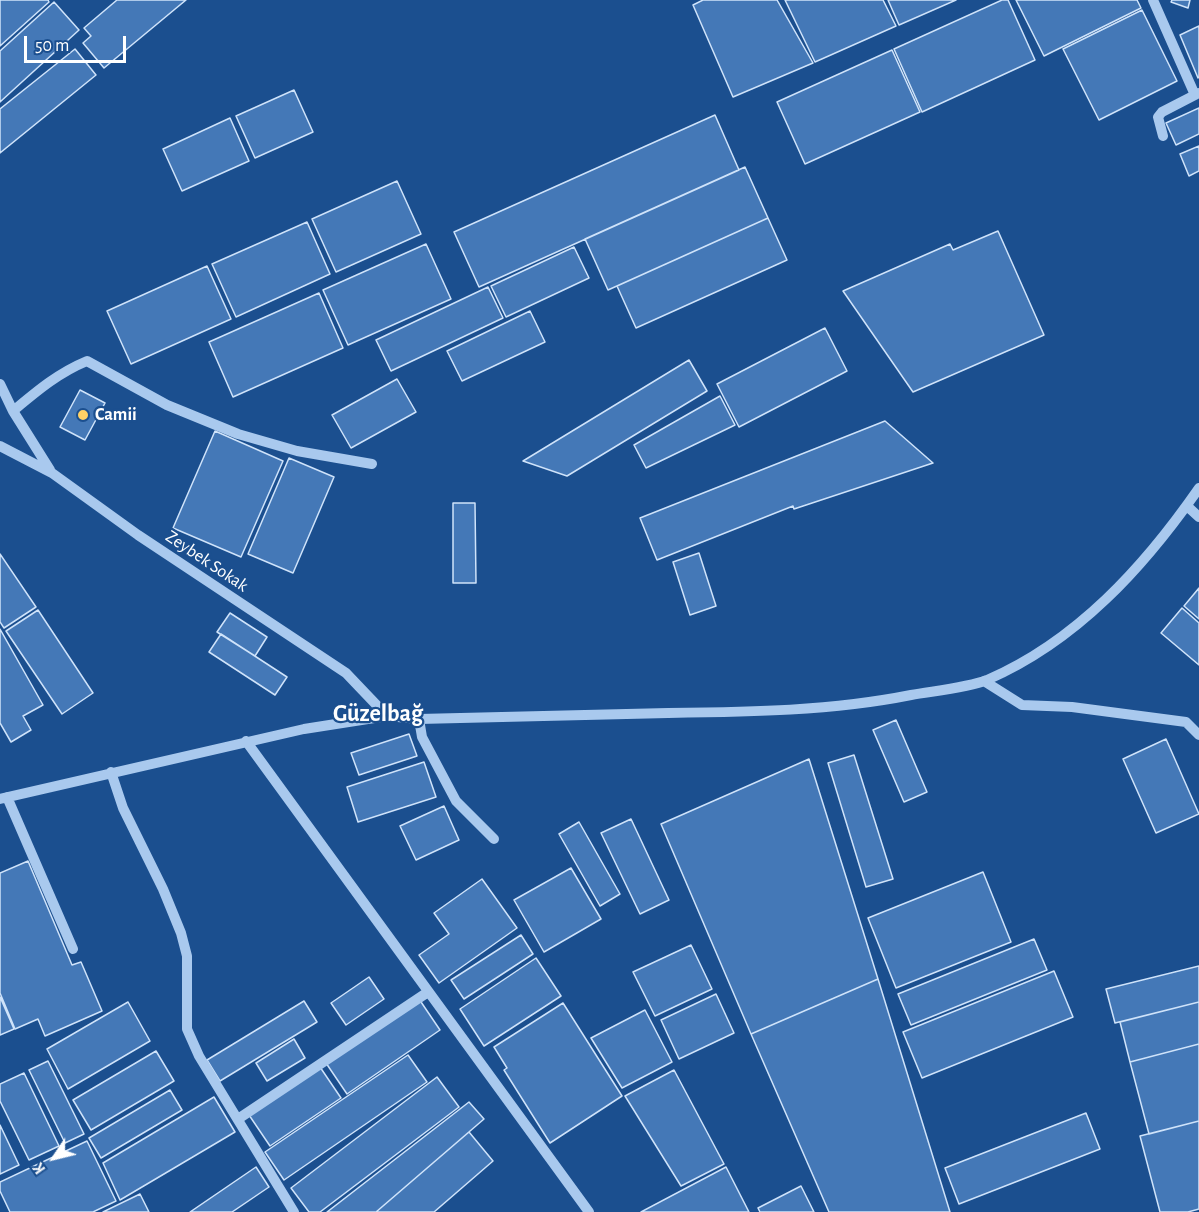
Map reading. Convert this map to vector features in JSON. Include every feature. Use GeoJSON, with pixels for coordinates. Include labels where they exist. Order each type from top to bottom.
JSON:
{"type":"FeatureCollection","features":[{"type":"Feature","properties":{"kind":"street"},"geometry":{"type":"LineString","coordinates":[[1153,0],[1197,94],[1162,112],[1158,117],[1163,136]]}},
{"type":"Feature","properties":{"kind":"street"},"geometry":{"type":"LineString","coordinates":[[13,411],[48,381],[67,369],[87,362],[167,405],[238,434],[297,452],[372,464]]}},
{"type":"Feature","properties":{"kind":"street"},"geometry":{"type":"LineString","coordinates":[[0,384],[13,411],[52,473]]}},
{"type":"Feature","properties":{"kind":"street","name":"Zeybek Sokak"},"geometry":{"type":"LineString","coordinates":[[0,446],[52,473],[138,535],[346,673],[387,716]]}},
{"type":"Feature","properties":{"kind":"street"},"geometry":{"type":"LineString","coordinates":[[73,949],[4,798],[246,741],[387,716],[419,719],[793,711],[886,700],[984,681],[1025,661],[1076,627],[1109,598],[1166,534],[1199,488]]}},
{"type":"Feature","properties":{"kind":"street"},"geometry":{"type":"LineString","coordinates":[[1187,506],[1199,517]]}},
{"type":"Feature","properties":{"kind":"street"},"geometry":{"type":"LineString","coordinates":[[984,681],[1022,705],[1072,706],[1186,722],[1199,735]]}},
{"type":"Feature","properties":{"kind":"street"},"geometry":{"type":"LineString","coordinates":[[419,719],[422,736],[456,801],[494,839]]}},
{"type":"Feature","properties":{"kind":"street"},"geometry":{"type":"LineString","coordinates":[[246,741],[589,1212]]}},
{"type":"Feature","properties":{"kind":"street"},"geometry":{"type":"LineString","coordinates":[[111,772],[123,808],[181,933],[187,956],[188,1029],[199,1056],[294,1212]]}},
{"type":"Feature","properties":{"kind":"street"},"geometry":{"type":"LineString","coordinates":[[238,1119],[428,992]]}},
{"type":"Feature","properties":{"kind":"building"},"geometry":{"type":"Polygon","coordinates":[[[0,0],[48,0],[49,2],[0,46],[0,0]]]}},
{"type":"Feature","properties":{"kind":"building"},"geometry":{"type":"Polygon","coordinates":[[[117,0],[186,0],[104,68],[83,43],[91,36],[84,28],[117,0]]]}},
{"type":"Feature","properties":{"kind":"building"},"geometry":{"type":"Polygon","coordinates":[[[703,0],[777,0],[813,63],[733,97],[693,5],[703,0]]]}},
{"type":"Feature","properties":{"kind":"building"},"geometry":{"type":"Polygon","coordinates":[[[785,0],[883,0],[896,26],[815,62],[785,0]]]}},
{"type":"Feature","properties":{"kind":"building"},"geometry":{"type":"Polygon","coordinates":[[[888,0],[956,0],[899,25],[888,0]]]}},
{"type":"Feature","properties":{"kind":"building"},"geometry":{"type":"Polygon","coordinates":[[[1002,0],[1008,0],[1035,60],[922,112],[894,49],[1002,0]]]}},
{"type":"Feature","properties":{"kind":"building"},"geometry":{"type":"Polygon","coordinates":[[[1016,0],[1137,0],[1141,8],[1044,56],[1016,0]]]}},
{"type":"Feature","properties":{"kind":"building"},"geometry":{"type":"Polygon","coordinates":[[[1172,0],[1190,0],[1188,8],[1171,2],[1172,0]]]}},
{"type":"Feature","properties":{"kind":"building"},"geometry":{"type":"Polygon","coordinates":[[[54,2],[79,30],[0,102],[0,51],[54,2]]]}},
{"type":"Feature","properties":{"kind":"building"},"geometry":{"type":"Polygon","coordinates":[[[1142,10],[1177,81],[1099,120],[1063,49],[1142,10]]]}},
{"type":"Feature","properties":{"kind":"building"},"geometry":{"type":"Polygon","coordinates":[[[1199,26],[1199,77],[1198,78],[1180,35],[1199,26]]]}},
{"type":"Feature","properties":{"kind":"building"},"geometry":{"type":"Polygon","coordinates":[[[75,49],[96,75],[0,153],[0,109],[75,49]]]}},
{"type":"Feature","properties":{"kind":"building"},"geometry":{"type":"Polygon","coordinates":[[[892,50],[920,112],[805,164],[777,102],[892,50]]]}},
{"type":"Feature","properties":{"kind":"building"},"geometry":{"type":"Polygon","coordinates":[[[294,90],[313,132],[255,158],[236,116],[294,90]]]}},
{"type":"Feature","properties":{"kind":"building"},"geometry":{"type":"Polygon","coordinates":[[[1199,108],[1199,134],[1176,145],[1166,123],[1199,108]]]}},
{"type":"Feature","properties":{"kind":"building"},"geometry":{"type":"Polygon","coordinates":[[[715,115],[739,170],[479,287],[454,232],[715,115]]]}},
{"type":"Feature","properties":{"kind":"building"},"geometry":{"type":"Polygon","coordinates":[[[230,118],[249,161],[182,191],[163,149],[230,118]]]}},
{"type":"Feature","properties":{"kind":"building"},"geometry":{"type":"Polygon","coordinates":[[[1199,146],[1199,171],[1189,176],[1180,154],[1199,146]]]}},
{"type":"Feature","properties":{"kind":"building"},"geometry":{"type":"Polygon","coordinates":[[[745,167],[768,218],[608,290],[585,239],[745,167]]]}},
{"type":"Feature","properties":{"kind":"building"},"geometry":{"type":"Polygon","coordinates":[[[397,181],[421,234],[336,272],[312,219],[397,181]]]}},
{"type":"Feature","properties":{"kind":"building"},"geometry":{"type":"Polygon","coordinates":[[[768,218],[787,260],[636,328],[617,286],[768,218]]]}},
{"type":"Feature","properties":{"kind":"building"},"geometry":{"type":"Polygon","coordinates":[[[307,222],[330,274],[236,317],[212,264],[307,222]]]}},
{"type":"Feature","properties":{"kind":"building"},"geometry":{"type":"Polygon","coordinates":[[[998,231],[1044,335],[913,392],[843,291],[950,244],[953,250],[998,231]]]}},
{"type":"Feature","properties":{"kind":"building"},"geometry":{"type":"Polygon","coordinates":[[[426,244],[451,299],[348,345],[323,290],[426,244]]]}},
{"type":"Feature","properties":{"kind":"building"},"geometry":{"type":"Polygon","coordinates":[[[574,247],[589,278],[506,317],[491,286],[574,247]]]}},
{"type":"Feature","properties":{"kind":"building"},"geometry":{"type":"Polygon","coordinates":[[[207,266],[231,319],[131,364],[107,311],[207,266]]]}},
{"type":"Feature","properties":{"kind":"building"},"geometry":{"type":"Polygon","coordinates":[[[488,287],[503,318],[391,371],[376,340],[488,287]]]}},
{"type":"Feature","properties":{"kind":"building"},"geometry":{"type":"Polygon","coordinates":[[[319,293],[343,348],[233,397],[209,342],[319,293]]]}},
{"type":"Feature","properties":{"kind":"building"},"geometry":{"type":"Polygon","coordinates":[[[530,311],[545,342],[462,381],[447,351],[530,311]]]}},
{"type":"Feature","properties":{"kind":"building"},"geometry":{"type":"Polygon","coordinates":[[[825,328],[847,371],[739,427],[717,384],[825,328]]]}},
{"type":"Feature","properties":{"kind":"building"},"geometry":{"type":"Polygon","coordinates":[[[689,360],[707,391],[567,476],[523,461],[689,360]]]}},
{"type":"Feature","properties":{"kind":"building"},"geometry":{"type":"Polygon","coordinates":[[[397,379],[416,412],[351,448],[332,415],[397,379]]]}},
{"type":"Feature","properties":{"kind":"building","name":"Camii"},"geometry":{"type":"Polygon","coordinates":[[[80,390],[105,403],[85,440],[60,427],[80,390]]]}},
{"type":"Feature","properties":{"kind":"building"},"geometry":{"type":"Polygon","coordinates":[[[720,396],[735,425],[646,468],[634,445],[720,396]]]}},
{"type":"Feature","properties":{"kind":"building"},"geometry":{"type":"Polygon","coordinates":[[[885,421],[933,463],[794,509],[793,506],[657,560],[640,518],[885,421]]]}},
{"type":"Feature","properties":{"kind":"building"},"geometry":{"type":"Polygon","coordinates":[[[215,431],[283,461],[241,557],[173,528],[215,431]]]}},
{"type":"Feature","properties":{"kind":"building"},"geometry":{"type":"Polygon","coordinates":[[[289,458],[334,477],[293,573],[248,554],[289,458]]]}},
{"type":"Feature","properties":{"kind":"building"},"geometry":{"type":"Polygon","coordinates":[[[453,503],[475,503],[476,583],[453,583],[453,503]]]}},
{"type":"Feature","properties":{"kind":"building"},"geometry":{"type":"Polygon","coordinates":[[[699,553],[716,606],[690,615],[673,562],[699,553]]]}},
{"type":"Feature","properties":{"kind":"building"},"geometry":{"type":"Polygon","coordinates":[[[0,554],[36,607],[4,628],[0,622],[0,554]]]}},
{"type":"Feature","properties":{"kind":"building"},"geometry":{"type":"Polygon","coordinates":[[[1199,588],[1199,619],[1184,606],[1199,588]]]}},
{"type":"Feature","properties":{"kind":"building"},"geometry":{"type":"Polygon","coordinates":[[[1182,608],[1199,623],[1199,665],[1161,633],[1182,608]]]}},
{"type":"Feature","properties":{"kind":"building"},"geometry":{"type":"Polygon","coordinates":[[[38,610],[93,693],[62,714],[6,631],[38,610]]]}},
{"type":"Feature","properties":{"kind":"building"},"geometry":{"type":"Polygon","coordinates":[[[230,613],[267,637],[255,656],[217,632],[230,613]]]}},
{"type":"Feature","properties":{"kind":"building"},"geometry":{"type":"Polygon","coordinates":[[[0,629],[43,705],[23,716],[31,730],[11,742],[0,723],[0,629]]]}},
{"type":"Feature","properties":{"kind":"building"},"geometry":{"type":"Polygon","coordinates":[[[221,634],[287,677],[275,695],[209,652],[221,634]]]}},
{"type":"Feature","properties":{"kind":"building"},"geometry":{"type":"Polygon","coordinates":[[[896,720],[927,792],[904,802],[873,730],[896,720]]]}},
{"type":"Feature","properties":{"kind":"building"},"geometry":{"type":"Polygon","coordinates":[[[409,734],[417,756],[359,775],[351,753],[409,734]]]}},
{"type":"Feature","properties":{"kind":"building"},"geometry":{"type":"Polygon","coordinates":[[[1166,739],[1199,814],[1156,833],[1123,759],[1166,739]]]}},
{"type":"Feature","properties":{"kind":"building"},"geometry":{"type":"Polygon","coordinates":[[[854,755],[893,879],[866,887],[828,763],[854,755]]]}},
{"type":"Feature","properties":{"kind":"building"},"geometry":{"type":"Polygon","coordinates":[[[809,759],[878,979],[751,1034],[661,824],[809,759]]]}},
{"type":"Feature","properties":{"kind":"building"},"geometry":{"type":"Polygon","coordinates":[[[424,762],[436,797],[358,822],[347,787],[424,762]]]}},
{"type":"Feature","properties":{"kind":"building"},"geometry":{"type":"Polygon","coordinates":[[[444,806],[459,840],[416,860],[400,826],[444,806]]]}},
{"type":"Feature","properties":{"kind":"building"},"geometry":{"type":"Polygon","coordinates":[[[631,819],[669,900],[640,914],[601,833],[631,819]]]}},
{"type":"Feature","properties":{"kind":"building"},"geometry":{"type":"Polygon","coordinates":[[[579,822],[620,894],[600,906],[559,834],[579,822]]]}},
{"type":"Feature","properties":{"kind":"building"},"geometry":{"type":"Polygon","coordinates":[[[28,861],[72,965],[81,962],[102,1011],[45,1036],[38,1019],[15,1029],[0,993],[0,873],[28,861]]]}},
{"type":"Feature","properties":{"kind":"building"},"geometry":{"type":"Polygon","coordinates":[[[571,868],[601,919],[544,952],[514,900],[571,868]]]}},
{"type":"Feature","properties":{"kind":"building"},"geometry":{"type":"Polygon","coordinates":[[[983,872],[1011,942],[896,988],[868,918],[983,872]]]}},
{"type":"Feature","properties":{"kind":"building"},"geometry":{"type":"Polygon","coordinates":[[[482,879],[517,928],[439,983],[419,955],[449,934],[434,913],[482,879]]]}},
{"type":"Feature","properties":{"kind":"building"},"geometry":{"type":"Polygon","coordinates":[[[521,935],[533,954],[464,999],[451,980],[521,935]]]}},
{"type":"Feature","properties":{"kind":"building"},"geometry":{"type":"Polygon","coordinates":[[[1034,939],[1047,970],[911,1025],[898,994],[1034,939]]]}},
{"type":"Feature","properties":{"kind":"building"},"geometry":{"type":"Polygon","coordinates":[[[691,945],[712,989],[655,1016],[633,972],[691,945]]]}},
{"type":"Feature","properties":{"kind":"building"},"geometry":{"type":"Polygon","coordinates":[[[536,958],[561,996],[484,1046],[460,1009],[536,958]]]}},
{"type":"Feature","properties":{"kind":"building"},"geometry":{"type":"Polygon","coordinates":[[[1199,966],[1199,1002],[1115,1023],[1106,989],[1199,966]]]}},
{"type":"Feature","properties":{"kind":"building"},"geometry":{"type":"Polygon","coordinates":[[[1054,971],[1073,1017],[922,1078],[903,1032],[1054,971]]]}},
{"type":"Feature","properties":{"kind":"building"},"geometry":{"type":"Polygon","coordinates":[[[369,977],[384,999],[346,1025],[331,1003],[369,977]]]}},
{"type":"Feature","properties":{"kind":"building"},"geometry":{"type":"Polygon","coordinates":[[[878,979],[950,1212],[829,1212],[751,1034],[878,979]]]}},
{"type":"Feature","properties":{"kind":"building"},"geometry":{"type":"Polygon","coordinates":[[[716,994],[734,1033],[679,1059],[661,1020],[716,994]]]}},
{"type":"Feature","properties":{"kind":"building"},"geometry":{"type":"Polygon","coordinates":[[[0,997],[14,1029],[0,1035],[0,997]]]}},
{"type":"Feature","properties":{"kind":"building"},"geometry":{"type":"Polygon","coordinates":[[[419,999],[440,1030],[347,1094],[326,1063],[419,999]]]}},
{"type":"Feature","properties":{"kind":"building"},"geometry":{"type":"Polygon","coordinates":[[[304,1001],[317,1022],[220,1081],[207,1060],[304,1001]]]}},
{"type":"Feature","properties":{"kind":"building"},"geometry":{"type":"Polygon","coordinates":[[[128,1002],[150,1041],[68,1089],[47,1049],[128,1002]]]}},
{"type":"Feature","properties":{"kind":"building"},"geometry":{"type":"Polygon","coordinates":[[[1199,1002],[1199,1044],[1130,1062],[1120,1022],[1199,1002]]]}},
{"type":"Feature","properties":{"kind":"building"},"geometry":{"type":"Polygon","coordinates":[[[563,1003],[622,1096],[550,1143],[504,1070],[507,1068],[494,1047],[563,1003]]]}},
{"type":"Feature","properties":{"kind":"building"},"geometry":{"type":"Polygon","coordinates":[[[645,1010],[672,1062],[622,1088],[591,1038],[645,1010]]]}},
{"type":"Feature","properties":{"kind":"building"},"geometry":{"type":"Polygon","coordinates":[[[294,1039],[305,1058],[267,1081],[256,1063],[294,1039]]]}},
{"type":"Feature","properties":{"kind":"building"},"geometry":{"type":"Polygon","coordinates":[[[1199,1044],[1199,1121],[1149,1134],[1130,1062],[1199,1044]]]}},
{"type":"Feature","properties":{"kind":"building"},"geometry":{"type":"Polygon","coordinates":[[[156,1051],[174,1081],[91,1130],[73,1100],[156,1051]]]}},
{"type":"Feature","properties":{"kind":"building"},"geometry":{"type":"Polygon","coordinates":[[[408,1055],[427,1082],[284,1180],[265,1152],[408,1055]]]}},
{"type":"Feature","properties":{"kind":"building"},"geometry":{"type":"Polygon","coordinates":[[[48,1061],[84,1134],[65,1143],[29,1070],[48,1061]]]}},
{"type":"Feature","properties":{"kind":"building"},"geometry":{"type":"Polygon","coordinates":[[[320,1067],[341,1098],[270,1146],[249,1115],[320,1067]]]}},
{"type":"Feature","properties":{"kind":"building"},"geometry":{"type":"Polygon","coordinates":[[[674,1070],[724,1164],[681,1186],[625,1096],[674,1070]]]}},
{"type":"Feature","properties":{"kind":"building"},"geometry":{"type":"Polygon","coordinates":[[[24,1073],[59,1146],[29,1160],[0,1101],[0,1084],[24,1073]]]}},
{"type":"Feature","properties":{"kind":"building"},"geometry":{"type":"Polygon","coordinates":[[[437,1077],[459,1107],[320,1212],[309,1212],[291,1188],[437,1077]]]}},
{"type":"Feature","properties":{"kind":"building"},"geometry":{"type":"Polygon","coordinates":[[[170,1090],[182,1110],[101,1158],[89,1138],[170,1090]]]}},
{"type":"Feature","properties":{"kind":"building"},"geometry":{"type":"Polygon","coordinates":[[[214,1097],[235,1132],[120,1200],[103,1163],[214,1097]]]}},
{"type":"Feature","properties":{"kind":"building"},"geometry":{"type":"Polygon","coordinates":[[[469,1102],[484,1119],[376,1212],[327,1212],[469,1102]]]}},
{"type":"Feature","properties":{"kind":"building"},"geometry":{"type":"Polygon","coordinates":[[[1086,1113],[1100,1149],[959,1204],[945,1168],[1086,1113]]]}},
{"type":"Feature","properties":{"kind":"building"},"geometry":{"type":"Polygon","coordinates":[[[1199,1121],[1199,1209],[1188,1212],[1160,1212],[1140,1136],[1199,1121]]]}},
{"type":"Feature","properties":{"kind":"building"},"geometry":{"type":"Polygon","coordinates":[[[0,1125],[19,1165],[0,1174],[0,1125]]]}},
{"type":"Feature","properties":{"kind":"building"},"geometry":{"type":"Polygon","coordinates":[[[469,1132],[493,1161],[434,1212],[376,1212],[469,1132]]]}},
{"type":"Feature","properties":{"kind":"building"},"geometry":{"type":"Polygon","coordinates":[[[87,1141],[116,1201],[93,1212],[10,1212],[0,1191],[0,1182],[87,1141]]]}},
{"type":"Feature","properties":{"kind":"building"},"geometry":{"type":"Polygon","coordinates":[[[256,1167],[269,1187],[232,1212],[190,1212],[256,1167]]]}},
{"type":"Feature","properties":{"kind":"building"},"geometry":{"type":"Polygon","coordinates":[[[726,1167],[749,1212],[641,1212],[726,1167]]]}},
{"type":"Feature","properties":{"kind":"building"},"geometry":{"type":"Polygon","coordinates":[[[801,1186],[814,1212],[760,1212],[758,1208],[801,1186]]]}},
{"type":"Feature","properties":{"kind":"building"},"geometry":{"type":"Polygon","coordinates":[[[140,1194],[149,1212],[103,1212],[140,1194]]]}},
{"type":"Feature","properties":{"kind":"place","name":"Camii"},"geometry":{"type":"Point","coordinates":[83,415]}},
{"type":"Feature","properties":{"kind":"district","name":"Güzelbağ"},"geometry":{"type":"Point","coordinates":[378,714]}}]}
